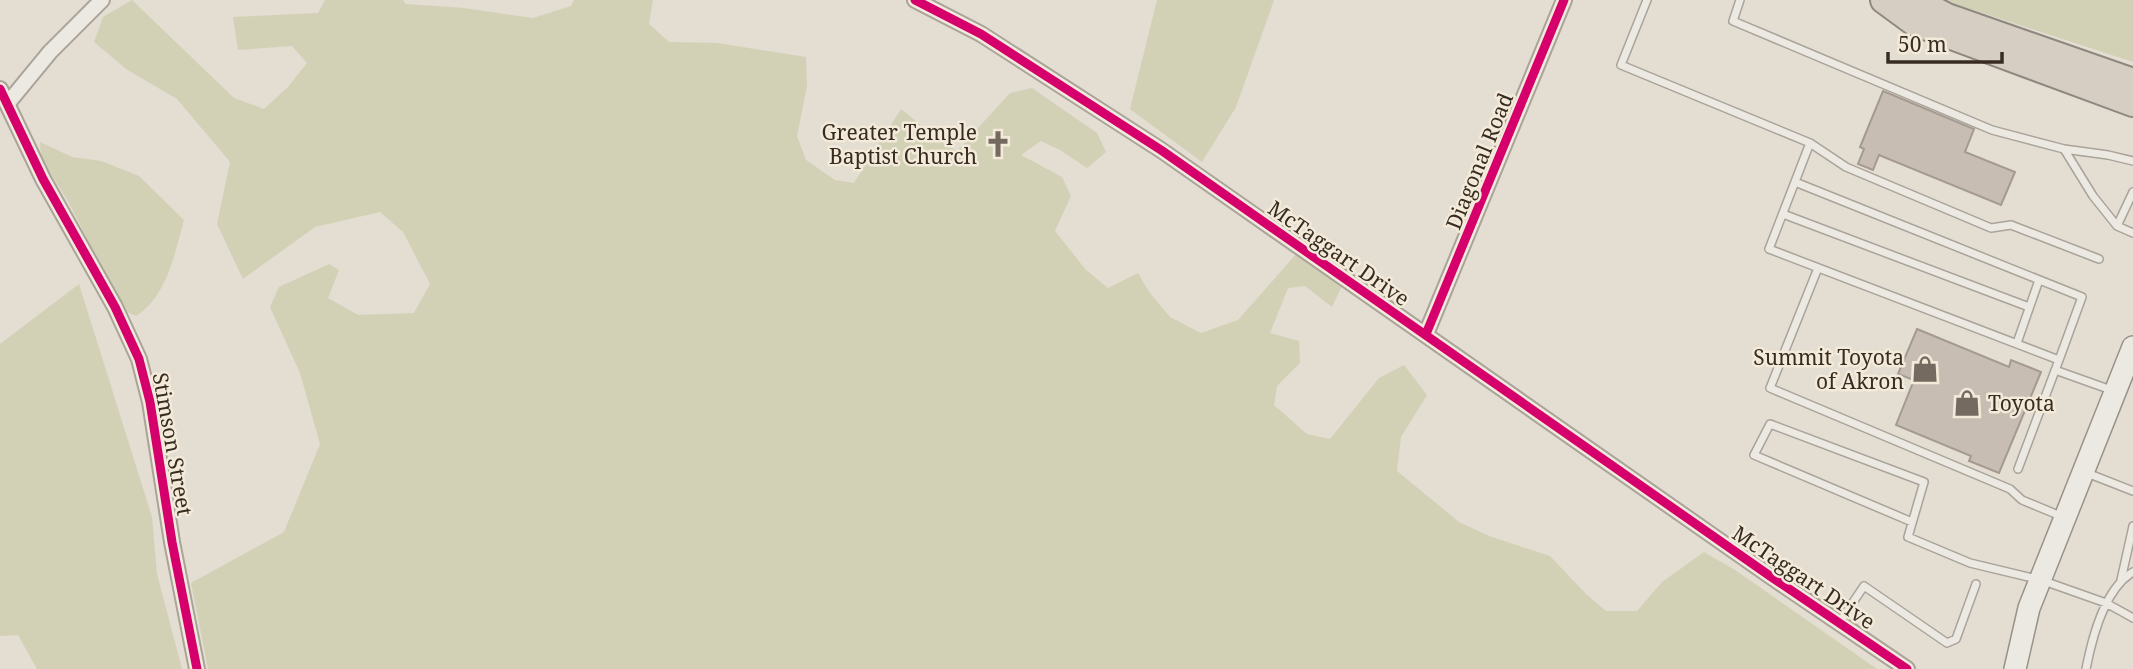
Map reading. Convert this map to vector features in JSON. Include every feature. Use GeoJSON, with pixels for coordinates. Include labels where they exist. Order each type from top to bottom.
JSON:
{"type":"FeatureCollection","features":[{"type":"Feature","properties":{"kind":"highway"},"geometry":{"type":"LineString","coordinates":[[1884,0],[1914,22],[2133,103]]}},
{"type":"Feature","properties":{"kind":"highway"},"geometry":{"type":"LineString","coordinates":[[1914,0],[1947,17],[2133,82]]}},
{"type":"Feature","properties":{"kind":"main road"},"geometry":{"type":"LineString","coordinates":[[2015,669],[2029,608],[2133,347]]}},
{"type":"Feature","properties":{"kind":"street"},"geometry":{"type":"LineString","coordinates":[[8,103],[50,52],[102,0]]}},
{"type":"Feature","properties":{"kind":"street","name":"McTaggart Drive"},"geometry":{"type":"LineString","coordinates":[[915,0],[981,34],[1161,150],[1907,669]]}},
{"type":"Feature","properties":{"kind":"street","name":"Diagonal Road"},"geometry":{"type":"LineString","coordinates":[[1426,334],[1563,0]]}},
{"type":"Feature","properties":{"kind":"street","name":"Stimson Street"},"geometry":{"type":"LineString","coordinates":[[0,89],[139,359],[150,402],[197,669]]}},
{"type":"Feature","properties":{"kind":"lane"},"geometry":{"type":"LineString","coordinates":[[1647,0],[1621,65],[1810,143],[1846,167],[1991,228],[2011,225],[2099,259]]}},
{"type":"Feature","properties":{"kind":"lane"},"geometry":{"type":"LineString","coordinates":[[1740,0],[1733,21],[1992,130],[2064,149],[2133,161]]}},
{"type":"Feature","properties":{"kind":"lane"},"geometry":{"type":"LineString","coordinates":[[1810,143],[1769,249],[2059,360]]}},
{"type":"Feature","properties":{"kind":"lane"},"geometry":{"type":"LineString","coordinates":[[2064,149],[2093,196],[2117,226],[2133,233]]}},
{"type":"Feature","properties":{"kind":"lane"},"geometry":{"type":"LineString","coordinates":[[1795,182],[2082,297],[2018,469]]}},
{"type":"Feature","properties":{"kind":"lane"},"geometry":{"type":"LineString","coordinates":[[2117,226],[2133,192]]}},
{"type":"Feature","properties":{"kind":"lane"},"geometry":{"type":"LineString","coordinates":[[1783,214],[2029,307]]}},
{"type":"Feature","properties":{"kind":"lane"},"geometry":{"type":"LineString","coordinates":[[1818,268],[1770,388],[2010,489],[2022,500],[2064,518]]}},
{"type":"Feature","properties":{"kind":"lane"},"geometry":{"type":"LineString","coordinates":[[2017,344],[2039,280]]}},
{"type":"Feature","properties":{"kind":"lane"},"geometry":{"type":"LineString","coordinates":[[2055,370],[2115,391]]}},
{"type":"Feature","properties":{"kind":"lane"},"geometry":{"type":"LineString","coordinates":[[1912,522],[1754,456],[1770,424],[1924,482],[1908,537],[1969,563],[2041,580],[2106,603],[2133,618]]}},
{"type":"Feature","properties":{"kind":"lane"},"geometry":{"type":"LineString","coordinates":[[2083,471],[2133,491]]}},
{"type":"Feature","properties":{"kind":"lane"},"geometry":{"type":"LineString","coordinates":[[2086,669],[2106,603],[2121,580],[2133,528]]}},
{"type":"Feature","properties":{"kind":"lane"},"geometry":{"type":"LineString","coordinates":[[2121,580],[2133,572]]}},
{"type":"Feature","properties":{"kind":"lane"},"geometry":{"type":"LineString","coordinates":[[1839,622],[1864,586],[1947,643],[1955,639],[1976,584]]}},
{"type":"Feature","properties":{"kind":"green space"},"geometry":{"type":"Polygon","coordinates":[[[132,0],[234,98],[264,109],[288,87],[307,63],[292,46],[238,50],[233,17],[318,13],[325,0],[403,0],[406,4],[464,8],[533,18],[571,6],[574,0],[653,0],[649,24],[669,42],[717,43],[806,57],[807,86],[797,136],[806,160],[835,180],[854,183],[901,109],[957,151],[1010,93],[1032,88],[1097,133],[1106,152],[1087,168],[1041,141],[1021,155],[1062,177],[1071,196],[1055,231],[1086,270],[1108,288],[1138,273],[1149,292],[1170,317],[1201,333],[1238,320],[1297,253],[1342,286],[1332,307],[1305,286],[1288,288],[1270,333],[1299,341],[1300,363],[1277,386],[1274,405],[1307,434],[1330,439],[1379,378],[1404,365],[1427,395],[1401,437],[1397,471],[1459,522],[1489,536],[1550,556],[1606,611],[1637,611],[1662,582],[1704,552],[1735,570],[1877,669],[208,669],[191,583],[284,532],[320,444],[300,373],[270,307],[279,287],[329,264],[339,270],[328,298],[358,315],[414,313],[430,284],[403,232],[380,212],[315,227],[243,279],[217,224],[230,162],[177,99],[126,69],[94,42],[103,17],[132,0]]]}},
{"type":"Feature","properties":{"kind":"green space"},"geometry":{"type":"Polygon","coordinates":[[[1157,0],[1274,0],[1236,107],[1202,162],[1130,109],[1157,0]]]}},
{"type":"Feature","properties":{"kind":"green space"},"geometry":{"type":"Polygon","coordinates":[[[1943,0],[2133,0],[2133,62],[1943,0]]]}},
{"type":"Feature","properties":{"kind":"green space"},"geometry":{"type":"Polygon","coordinates":[[[40,142],[72,157],[101,161],[139,176],[184,220],[162,286],[147,308],[136,316],[123,310],[69,203],[41,158],[40,142]]]}},
{"type":"Feature","properties":{"kind":"green space"},"geometry":{"type":"Polygon","coordinates":[[[79,284],[152,517],[157,574],[182,669],[37,669],[18,635],[0,636],[0,344],[79,284]]]}},
{"type":"Feature","properties":{"kind":"building"},"geometry":{"type":"Polygon","coordinates":[[[1883,91],[1974,129],[1965,152],[2015,172],[2001,205],[1879,155],[1873,170],[1858,164],[1864,149],[1860,147],[1883,91]]]}},
{"type":"Feature","properties":{"kind":"building","name":"Toyota"},"geometry":{"type":"Polygon","coordinates":[[[1917,329],[2009,367],[2011,360],[2041,372],[1999,473],[1969,461],[1971,456],[1896,425],[1914,380],[1898,374],[1917,329]]]}},
{"type":"Feature","properties":{"kind":"cycle path"},"geometry":{"type":"LineString","coordinates":[[915,0],[981,34],[1161,150],[1907,669]]}},
{"type":"Feature","properties":{"kind":"cycle path"},"geometry":{"type":"LineString","coordinates":[[1426,334],[1564,0]]}},
{"type":"Feature","properties":{"kind":"cycle path"},"geometry":{"type":"LineString","coordinates":[[0,89],[43,179],[115,307],[139,359],[150,402],[172,542],[197,669]]}},
{"type":"Feature","properties":{"kind":"place","name":"Greater Temple Baptist Church"},"geometry":{"type":"Point","coordinates":[998,144]}},
{"type":"Feature","properties":{"kind":"place","name":"Summit Toyota of Akron"},"geometry":{"type":"Point","coordinates":[1925,369]}},
{"type":"Feature","properties":{"kind":"place","name":"Toyota"},"geometry":{"type":"Point","coordinates":[1967,403]}}]}
